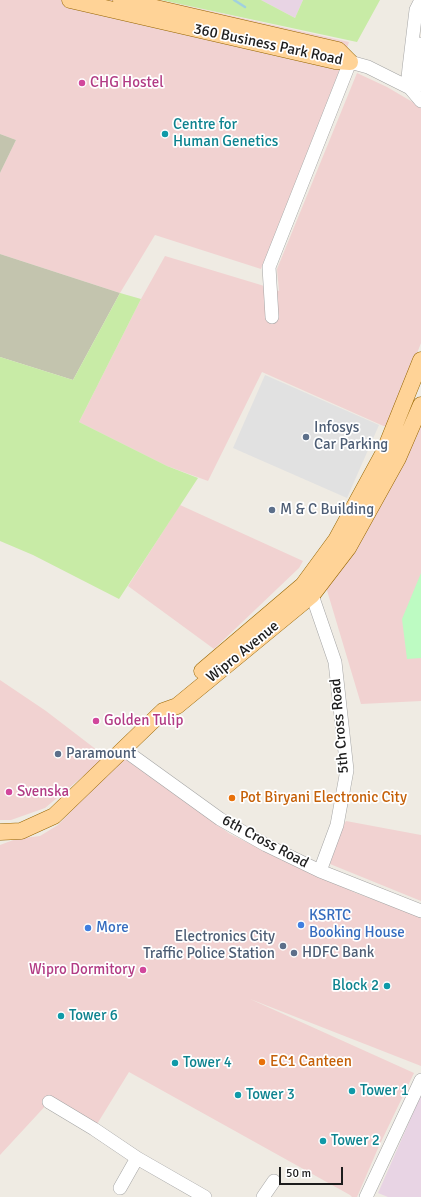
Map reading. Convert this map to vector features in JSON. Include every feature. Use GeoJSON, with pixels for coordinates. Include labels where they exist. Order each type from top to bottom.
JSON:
{"type":"FeatureCollection","features":[{"type":"Feature","properties":{"kind":"main road","name":"360 Business Park Road"},"geometry":{"type":"LineString","coordinates":[[70,0],[335,61],[350,62]]}},
{"type":"Feature","properties":{"kind":"main road","name":"360 Business Park Road"},"geometry":{"type":"LineString","coordinates":[[121,0],[338,50],[350,62]]}},
{"type":"Feature","properties":{"kind":"main road","name":"Wipro Avenue"},"geometry":{"type":"LineString","coordinates":[[0,832],[21,831],[54,816],[163,711],[171,697],[206,668],[308,590],[384,452],[421,362]]}},
{"type":"Feature","properties":{"kind":"main road","name":"Wipro Avenue"},"geometry":{"type":"LineString","coordinates":[[163,711],[177,706],[308,590],[348,548],[398,458],[421,405]]}},
{"type":"Feature","properties":{"kind":"street"},"geometry":{"type":"LineString","coordinates":[[421,1],[416,10],[408,72],[421,101]]}},
{"type":"Feature","properties":{"kind":"street"},"geometry":{"type":"LineString","coordinates":[[415,90],[418,88],[417,80],[421,44]]}},
{"type":"Feature","properties":{"kind":"street"},"geometry":{"type":"LineString","coordinates":[[272,317],[269,267],[350,62],[368,67],[415,90]]}},
{"type":"Feature","properties":{"kind":"street"},"geometry":{"type":"LineString","coordinates":[[387,76],[395,78],[403,77],[408,72]]}},
{"type":"Feature","properties":{"kind":"street","name":"5th Cross Road"},"geometry":{"type":"LineString","coordinates":[[308,590],[335,662],[347,770],[338,825],[320,871]]}},
{"type":"Feature","properties":{"kind":"street","name":"6th Cross Road"},"geometry":{"type":"LineString","coordinates":[[122,750],[220,820],[266,845],[320,871],[421,911]]}},
{"type":"Feature","properties":{"kind":"street"},"geometry":{"type":"LineString","coordinates":[[366,1197],[421,1080]]}},
{"type":"Feature","properties":{"kind":"street"},"geometry":{"type":"LineString","coordinates":[[49,1102],[94,1129],[137,1158],[205,1197]]}},
{"type":"Feature","properties":{"kind":"street"},"geometry":{"type":"LineString","coordinates":[[120,1188],[137,1158]]}},
{"type":"Feature","properties":{"kind":"street"},"geometry":{"type":"LineString","coordinates":[[263,1197],[274,1181]]}},
{"type":"Feature","properties":{"kind":"shaded area"},"geometry":{"type":"Polygon","coordinates":[[[0,0],[161,0],[349,42],[340,69],[261,269],[155,235],[120,293],[0,254],[0,173],[16,140],[0,134],[0,0]]]}},
{"type":"Feature","properties":{"kind":"shaded area"},"geometry":{"type":"Polygon","coordinates":[[[261,0],[303,0],[295,18],[261,0]]]}},
{"type":"Feature","properties":{"kind":"shaded area"},"geometry":{"type":"Polygon","coordinates":[[[357,73],[387,87],[421,107],[421,343],[388,428],[262,372],[208,481],[167,466],[79,422],[141,299],[165,256],[279,291],[277,269],[357,73]]]}},
{"type":"Feature","properties":{"kind":"shaded area"},"geometry":{"type":"Polygon","coordinates":[[[0,134],[16,140],[0,173],[0,134]]]}},
{"type":"Feature","properties":{"kind":"shaded area"},"geometry":{"type":"Polygon","coordinates":[[[0,254],[120,293],[73,380],[0,357],[0,254]]]}},
{"type":"Feature","properties":{"kind":"shaded area","name":"Infosys Car Parking"},"geometry":{"type":"Polygon","coordinates":[[[265,375],[379,425],[347,498],[233,448],[265,375]]]}},
{"type":"Feature","properties":{"kind":"shaded area"},"geometry":{"type":"Polygon","coordinates":[[[421,421],[421,701],[361,704],[326,587],[421,421]]]}},
{"type":"Feature","properties":{"kind":"shaded area"},"geometry":{"type":"Polygon","coordinates":[[[180,505],[303,561],[299,568],[214,649],[128,586],[180,505]]]}},
{"type":"Feature","properties":{"kind":"shaded area"},"geometry":{"type":"Polygon","coordinates":[[[0,680],[46,711],[106,757],[45,808],[11,820],[0,820],[0,680]]]}},
{"type":"Feature","properties":{"kind":"shaded area"},"geometry":{"type":"Polygon","coordinates":[[[123,757],[230,834],[356,893],[421,917],[421,1066],[250,999],[414,1073],[379,1146],[357,1197],[352,1197],[129,1072],[94,1129],[49,1102],[0,1155],[0,845],[16,839],[40,836],[58,825],[123,757]]]}},
{"type":"Feature","properties":{"kind":"shaded area"},"geometry":{"type":"Polygon","coordinates":[[[346,821],[421,835],[421,901],[330,864],[346,821]]]}},
{"type":"Feature","properties":{"kind":"shaded area"},"geometry":{"type":"Polygon","coordinates":[[[421,1095],[421,1197],[388,1197],[378,1193],[421,1095]]]}},
{"type":"Feature","properties":{"kind":"green space"},"geometry":{"type":"Polygon","coordinates":[[[161,0],[261,0],[295,18],[303,0],[380,0],[357,42],[161,0]]]}},
{"type":"Feature","properties":{"kind":"green space"},"geometry":{"type":"Polygon","coordinates":[[[120,293],[141,299],[79,422],[167,466],[198,478],[119,599],[33,555],[0,541],[0,357],[73,380],[120,293]]]}},
{"type":"Feature","properties":{"kind":"green space"},"geometry":{"type":"Polygon","coordinates":[[[421,573],[421,658],[407,659],[402,619],[421,573]]]}},
{"type":"Feature","properties":{"kind":"waterway"},"geometry":{"type":"LineString","coordinates":[[234,0],[245,7]]}},
{"type":"Feature","properties":{"kind":"place","name":"CHG Hostel"},"geometry":{"type":"Point","coordinates":[82,83]}},
{"type":"Feature","properties":{"kind":"place","name":"Centre for Human Genetics"},"geometry":{"type":"Point","coordinates":[165,134]}},
{"type":"Feature","properties":{"kind":"place","name":"Infosys Car Parking"},"geometry":{"type":"Point","coordinates":[306,437]}},
{"type":"Feature","properties":{"kind":"place","name":"M & C Building"},"geometry":{"type":"Point","coordinates":[272,510]}},
{"type":"Feature","properties":{"kind":"place","name":"Golden Tulip"},"geometry":{"type":"Point","coordinates":[96,721]}},
{"type":"Feature","properties":{"kind":"place","name":"Paramount"},"geometry":{"type":"Point","coordinates":[58,754]}},
{"type":"Feature","properties":{"kind":"place","name":"Svenska"},"geometry":{"type":"Point","coordinates":[9,792]}},
{"type":"Feature","properties":{"kind":"place","name":"Pot Biryani Electronic City"},"geometry":{"type":"Point","coordinates":[232,798]}},
{"type":"Feature","properties":{"kind":"place","name":"KSRTC Booking House"},"geometry":{"type":"Point","coordinates":[301,925]}},
{"type":"Feature","properties":{"kind":"place","name":"More"},"geometry":{"type":"Point","coordinates":[88,928]}},
{"type":"Feature","properties":{"kind":"place","name":"Electronics City Traffic Police Station"},"geometry":{"type":"Point","coordinates":[283,946]}},
{"type":"Feature","properties":{"kind":"place","name":"HDFC Bank"},"geometry":{"type":"Point","coordinates":[294,953]}},
{"type":"Feature","properties":{"kind":"place","name":"Wipro Dormitory"},"geometry":{"type":"Point","coordinates":[143,970]}},
{"type":"Feature","properties":{"kind":"place","name":"Block 2"},"geometry":{"type":"Point","coordinates":[387,986]}},
{"type":"Feature","properties":{"kind":"place","name":"Tower 6"},"geometry":{"type":"Point","coordinates":[61,1016]}},
{"type":"Feature","properties":{"kind":"place","name":"EC1 Canteen"},"geometry":{"type":"Point","coordinates":[262,1062]}},
{"type":"Feature","properties":{"kind":"place","name":"Tower 4"},"geometry":{"type":"Point","coordinates":[175,1063]}},
{"type":"Feature","properties":{"kind":"place","name":"Tower 1"},"geometry":{"type":"Point","coordinates":[352,1091]}},
{"type":"Feature","properties":{"kind":"place","name":"Tower 3"},"geometry":{"type":"Point","coordinates":[238,1095]}},
{"type":"Feature","properties":{"kind":"place","name":"Tower 2"},"geometry":{"type":"Point","coordinates":[323,1141]}}]}
